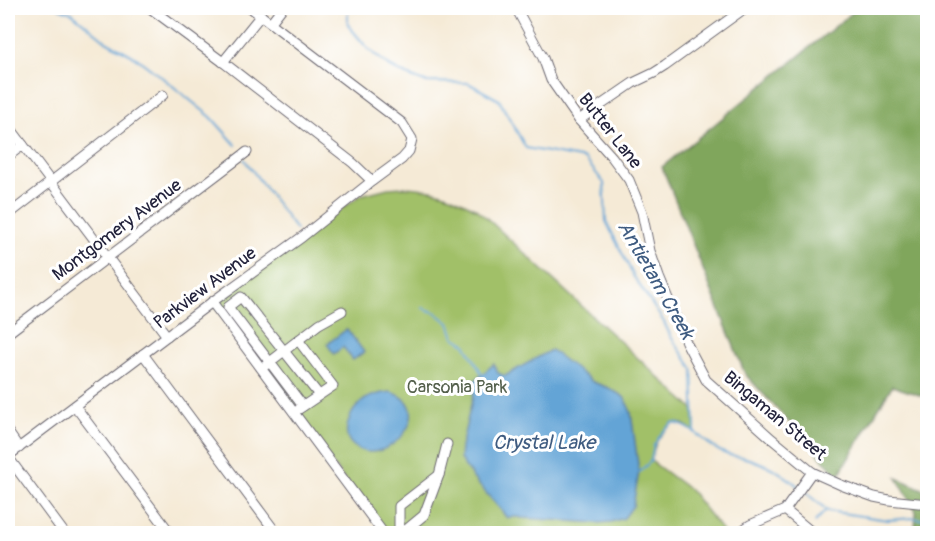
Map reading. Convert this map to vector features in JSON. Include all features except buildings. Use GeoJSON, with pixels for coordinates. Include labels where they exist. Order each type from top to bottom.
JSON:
{"type":"FeatureCollection","features":[{"type":"Feature","properties":{"kind":"street"},"geometry":{"type":"LineString","coordinates":[[150,8],[353,163],[372,181]]}},
{"type":"Feature","properties":{"kind":"street"},"geometry":{"type":"LineString","coordinates":[[251,8],[271,22],[282,8]]}},
{"type":"Feature","properties":{"kind":"street","name":"Butter Lane"},"geometry":{"type":"LineString","coordinates":[[516,8],[543,58],[551,80],[579,120],[629,180],[642,212],[650,251],[659,277],[686,342],[706,380]]}},
{"type":"Feature","properties":{"kind":"street"},"geometry":{"type":"LineString","coordinates":[[579,120],[633,83],[654,73],[745,8]]}},
{"type":"Feature","properties":{"kind":"street"},"geometry":{"type":"LineString","coordinates":[[223,62],[261,15]]}},
{"type":"Feature","properties":{"kind":"street","name":"Parkview Avenue"},"geometry":{"type":"LineString","coordinates":[[8,457],[212,302],[302,237],[402,159],[409,151],[412,139],[402,123],[271,22]]}},
{"type":"Feature","properties":{"kind":"street"},"geometry":{"type":"LineString","coordinates":[[8,215],[163,95]]}},
{"type":"Feature","properties":{"kind":"street"},"geometry":{"type":"LineString","coordinates":[[8,125],[167,336]]}},
{"type":"Feature","properties":{"kind":"street"},"geometry":{"type":"LineString","coordinates":[[8,156],[23,145]]}},
{"type":"Feature","properties":{"kind":"street","name":"Montgomery Avenue"},"geometry":{"type":"LineString","coordinates":[[8,333],[247,152]]}},
{"type":"Feature","properties":{"kind":"street"},"geometry":{"type":"LineString","coordinates":[[303,406],[228,307],[241,297],[319,395]]}},
{"type":"Feature","properties":{"kind":"street"},"geometry":{"type":"LineString","coordinates":[[212,302],[384,534]]}},
{"type":"Feature","properties":{"kind":"street"},"geometry":{"type":"LineString","coordinates":[[262,369],[319,324],[342,311]]}},
{"type":"Feature","properties":{"kind":"street"},"geometry":{"type":"LineString","coordinates":[[294,412],[333,386],[298,340]]}},
{"type":"Feature","properties":{"kind":"street"},"geometry":{"type":"LineString","coordinates":[[143,354],[277,534]]}},
{"type":"Feature","properties":{"kind":"street","name":"Bingaman Street"},"geometry":{"type":"LineString","coordinates":[[706,380],[812,472],[874,497],[927,504]]}},
{"type":"Feature","properties":{"kind":"street"},"geometry":{"type":"LineString","coordinates":[[75,405],[171,534]]}},
{"type":"Feature","properties":{"kind":"street"},"geometry":{"type":"LineString","coordinates":[[8,432],[19,448]]}},
{"type":"Feature","properties":{"kind":"street"},"geometry":{"type":"LineString","coordinates":[[400,534],[424,515],[439,475],[447,444]]}},
{"type":"Feature","properties":{"kind":"street"},"geometry":{"type":"LineString","coordinates":[[8,457],[64,534]]}},
{"type":"Feature","properties":{"kind":"street"},"geometry":{"type":"LineString","coordinates":[[737,534],[750,525],[785,510],[812,472]]}},
{"type":"Feature","properties":{"kind":"street"},"geometry":{"type":"LineString","coordinates":[[400,534],[399,506],[439,475]]}},
{"type":"Feature","properties":{"kind":"street"},"geometry":{"type":"LineString","coordinates":[[785,510],[814,534]]}},
{"type":"Feature","properties":{"kind":"green space"},"geometry":{"type":"Polygon","coordinates":[[[858,8],[927,8],[928,398],[892,386],[838,476],[745,374],[662,167],[858,8]]]}},
{"type":"Feature","properties":{"kind":"green space","name":"Carsonia Park"},"geometry":{"type":"Polygon","coordinates":[[[404,187],[443,193],[478,210],[694,410],[695,432],[683,424],[673,423],[658,440],[651,461],[690,490],[724,533],[384,533],[212,302],[361,195],[388,188],[404,187]]]}},
{"type":"Feature","properties":{"kind":"green space"},"geometry":{"type":"Polygon","coordinates":[[[897,478],[927,491],[927,533],[916,533],[916,511],[897,478]]]}},
{"type":"Feature","properties":{"kind":"water"},"geometry":{"type":"Polygon","coordinates":[[[347,329],[364,352],[353,360],[343,347],[334,354],[327,344],[347,329]]]}},
{"type":"Feature","properties":{"kind":"water","name":"Crystal Lake"},"geometry":{"type":"Polygon","coordinates":[[[551,350],[593,382],[624,397],[631,412],[639,472],[633,506],[624,518],[598,523],[506,517],[460,459],[474,392],[470,385],[494,364],[498,373],[505,376],[551,350]]]}},
{"type":"Feature","properties":{"kind":"water"},"geometry":{"type":"Polygon","coordinates":[[[390,392],[405,399],[411,410],[410,422],[404,433],[394,443],[381,450],[368,452],[355,447],[347,436],[348,423],[354,410],[367,398],[390,392]]]}},
{"type":"Feature","properties":{"kind":"waterway"},"geometry":{"type":"LineString","coordinates":[[59,8],[72,13],[106,41],[135,57],[164,79],[211,117],[236,145]]}},
{"type":"Feature","properties":{"kind":"waterway","name":"Antietam Creek"},"geometry":{"type":"LineString","coordinates":[[348,8],[348,25],[368,49],[389,66],[425,82],[468,83],[499,100],[526,148],[585,159],[604,183],[606,221],[634,277],[693,369],[695,432]]}},
{"type":"Feature","properties":{"kind":"waterway"},"geometry":{"type":"LineString","coordinates":[[244,159],[296,230]]}},
{"type":"Feature","properties":{"kind":"waterway"},"geometry":{"type":"LineString","coordinates":[[423,308],[436,313],[449,323],[454,337],[465,344],[482,374]]}},
{"type":"Feature","properties":{"kind":"waterway","name":"Antietam Creek"},"geometry":{"type":"LineString","coordinates":[[639,472],[651,461],[654,445],[673,423],[688,428],[717,450],[766,465],[799,487]]}},
{"type":"Feature","properties":{"kind":"waterway","name":"Antietam Creek"},"geometry":{"type":"LineString","coordinates":[[804,491],[828,511],[888,520],[913,518],[928,520]]}},
{"type":"Feature","properties":{"kind":"waterway"},"geometry":{"type":"LineString","coordinates":[[815,522],[826,510]]}}]}
